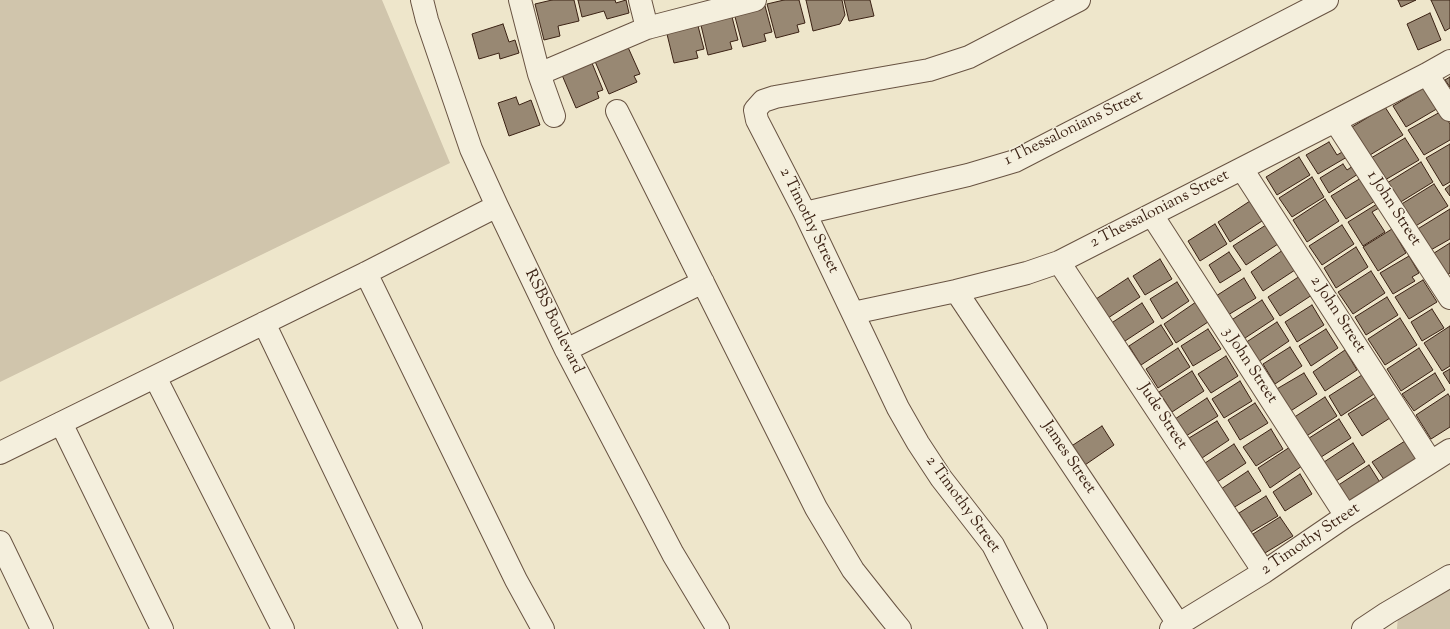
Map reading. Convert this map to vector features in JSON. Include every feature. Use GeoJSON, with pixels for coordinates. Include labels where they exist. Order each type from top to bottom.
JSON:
{"type":"FeatureCollection","features":[{"type":"Feature","properties":{"kind":"street","name":"RSBS Boulevard"},"geometry":{"type":"LineString","coordinates":[[422,0],[426,20],[471,150],[497,206],[566,350],[673,554],[718,629]]}},
{"type":"Feature","properties":{"kind":"street"},"geometry":{"type":"LineString","coordinates":[[520,0],[539,74],[554,116]]}},
{"type":"Feature","properties":{"kind":"street"},"geometry":{"type":"LineString","coordinates":[[640,0],[647,28]]}},
{"type":"Feature","properties":{"kind":"street"},"geometry":{"type":"LineString","coordinates":[[539,74],[647,28],[755,0]]}},
{"type":"Feature","properties":{"kind":"street","name":"2 Timothy Street"},"geometry":{"type":"LineString","coordinates":[[1036,629],[993,545],[941,478],[898,408],[805,213],[757,120],[755,110],[763,101],[775,97],[929,70],[969,57],[1079,0]]}},
{"type":"Feature","properties":{"kind":"street","name":"1 Thessalonians Street"},"geometry":{"type":"LineString","coordinates":[[805,213],[968,175],[1015,160],[1327,0]]}},
{"type":"Feature","properties":{"kind":"street","name":"2 Thessalonians Street"},"geometry":{"type":"LineString","coordinates":[[853,313],[956,291],[1027,273],[1059,262],[1450,61]]}},
{"type":"Feature","properties":{"kind":"street"},"geometry":{"type":"LineString","coordinates":[[1427,74],[1450,110]]}},
{"type":"Feature","properties":{"kind":"street"},"geometry":{"type":"LineString","coordinates":[[617,111],[816,508],[853,570],[900,629]]}},
{"type":"Feature","properties":{"kind":"street","name":"1 John Street"},"geometry":{"type":"LineString","coordinates":[[1335,121],[1450,298]]}},
{"type":"Feature","properties":{"kind":"street","name":"2 John Street"},"geometry":{"type":"LineString","coordinates":[[1242,169],[1431,462]]}},
{"type":"Feature","properties":{"kind":"street"},"geometry":{"type":"LineString","coordinates":[[0,453],[366,273],[497,206]]}},
{"type":"Feature","properties":{"kind":"street","name":"3 John Street"},"geometry":{"type":"LineString","coordinates":[[1152,215],[1346,516]]}},
{"type":"Feature","properties":{"kind":"street","name":"Jude Street"},"geometry":{"type":"LineString","coordinates":[[1059,262],[1264,572]]}},
{"type":"Feature","properties":{"kind":"street"},"geometry":{"type":"LineString","coordinates":[[366,273],[516,580],[543,629]]}},
{"type":"Feature","properties":{"kind":"street"},"geometry":{"type":"LineString","coordinates":[[566,350],[703,282]]}},
{"type":"Feature","properties":{"kind":"street","name":"James Street"},"geometry":{"type":"LineString","coordinates":[[956,291],[1175,627]]}},
{"type":"Feature","properties":{"kind":"street"},"geometry":{"type":"LineString","coordinates":[[264,323],[411,629]]}},
{"type":"Feature","properties":{"kind":"street"},"geometry":{"type":"LineString","coordinates":[[155,377],[283,629]]}},
{"type":"Feature","properties":{"kind":"street"},"geometry":{"type":"LineString","coordinates":[[61,423],[162,629]]}},
{"type":"Feature","properties":{"kind":"street","name":"2 Timothy Street"},"geometry":{"type":"LineString","coordinates":[[1175,627],[1264,572],[1346,516],[1450,450]]}},
{"type":"Feature","properties":{"kind":"street"},"geometry":{"type":"LineString","coordinates":[[0,542],[42,629]]}},
{"type":"Feature","properties":{"kind":"street"},"geometry":{"type":"LineString","coordinates":[[1363,629],[1450,576]]}},
{"type":"Feature","properties":{"kind":"shaded area"},"geometry":{"type":"Polygon","coordinates":[[[0,0],[382,0],[450,163],[0,382],[0,0]]]}},
{"type":"Feature","properties":{"kind":"shaded area"},"geometry":{"type":"Polygon","coordinates":[[[1450,590],[1450,629],[1397,629],[1398,615],[1450,590]]]}},
{"type":"Feature","properties":{"kind":"building"},"geometry":{"type":"Polygon","coordinates":[[[552,0],[574,0],[579,21],[558,26],[560,36],[544,40],[535,4],[552,0]]]}},
{"type":"Feature","properties":{"kind":"building"},"geometry":{"type":"Polygon","coordinates":[[[578,0],[615,0],[616,3],[626,0],[629,13],[607,19],[604,11],[582,17],[578,0]]]}},
{"type":"Feature","properties":{"kind":"building"},"geometry":{"type":"Polygon","coordinates":[[[784,0],[799,0],[805,23],[797,25],[799,32],[776,38],[767,4],[784,0]]]}},
{"type":"Feature","properties":{"kind":"building"},"geometry":{"type":"Polygon","coordinates":[[[806,0],[842,0],[845,15],[840,24],[813,31],[806,0]]]}},
{"type":"Feature","properties":{"kind":"building"},"geometry":{"type":"Polygon","coordinates":[[[844,0],[870,0],[874,16],[849,21],[844,0]]]}},
{"type":"Feature","properties":{"kind":"building"},"geometry":{"type":"Polygon","coordinates":[[[1398,0],[1416,0],[1401,7],[1398,0]]]}},
{"type":"Feature","properties":{"kind":"building"},"geometry":{"type":"Polygon","coordinates":[[[1431,0],[1450,0],[1450,28],[1445,31],[1431,0]]]}},
{"type":"Feature","properties":{"kind":"building"},"geometry":{"type":"Polygon","coordinates":[[[765,6],[772,32],[764,34],[766,41],[743,47],[734,13],[765,6]]]}},
{"type":"Feature","properties":{"kind":"building"},"geometry":{"type":"Polygon","coordinates":[[[731,13],[738,40],[730,42],[732,49],[708,55],[700,21],[731,13]]]}},
{"type":"Feature","properties":{"kind":"building"},"geometry":{"type":"Polygon","coordinates":[[[1430,13],[1441,40],[1418,50],[1407,24],[1430,13]]]}},
{"type":"Feature","properties":{"kind":"building"},"geometry":{"type":"Polygon","coordinates":[[[697,22],[704,49],[696,51],[698,58],[674,63],[666,30],[697,22]]]}},
{"type":"Feature","properties":{"kind":"building"},"geometry":{"type":"Polygon","coordinates":[[[503,24],[509,42],[515,40],[519,53],[500,59],[499,53],[479,59],[472,34],[503,24]]]}},
{"type":"Feature","properties":{"kind":"building"},"geometry":{"type":"Polygon","coordinates":[[[627,45],[640,74],[634,76],[637,82],[609,94],[594,59],[627,45]]]}},
{"type":"Feature","properties":{"kind":"building"},"geometry":{"type":"Polygon","coordinates":[[[592,63],[603,90],[597,92],[599,98],[576,108],[562,75],[592,63]]]}},
{"type":"Feature","properties":{"kind":"building"},"geometry":{"type":"Polygon","coordinates":[[[1450,77],[1450,87],[1445,80],[1450,77]]]}},
{"type":"Feature","properties":{"kind":"building"},"geometry":{"type":"Polygon","coordinates":[[[1427,86],[1440,107],[1406,127],[1393,106],[1427,86]]]}},
{"type":"Feature","properties":{"kind":"building"},"geometry":{"type":"Polygon","coordinates":[[[516,97],[519,105],[531,100],[540,125],[509,136],[498,103],[516,97]]]}},
{"type":"Feature","properties":{"kind":"building"},"geometry":{"type":"Polygon","coordinates":[[[1385,107],[1403,135],[1370,155],[1352,127],[1385,107]]]}},
{"type":"Feature","properties":{"kind":"building"},"geometry":{"type":"Polygon","coordinates":[[[1442,111],[1450,124],[1450,140],[1424,155],[1408,130],[1442,111]]]}},
{"type":"Feature","properties":{"kind":"building"},"geometry":{"type":"Polygon","coordinates":[[[1405,138],[1419,160],[1385,180],[1371,158],[1405,138]]]}},
{"type":"Feature","properties":{"kind":"building"},"geometry":{"type":"Polygon","coordinates":[[[1329,142],[1337,155],[1344,151],[1347,157],[1318,174],[1306,155],[1329,142]]]}},
{"type":"Feature","properties":{"kind":"building"},"geometry":{"type":"Polygon","coordinates":[[[1450,144],[1450,182],[1443,186],[1426,158],[1450,144]]]}},
{"type":"Feature","properties":{"kind":"building"},"geometry":{"type":"Polygon","coordinates":[[[1299,157],[1310,175],[1277,195],[1266,177],[1299,157]]]}},
{"type":"Feature","properties":{"kind":"building"},"geometry":{"type":"Polygon","coordinates":[[[1421,162],[1433,182],[1399,203],[1387,183],[1421,162]]]}},
{"type":"Feature","properties":{"kind":"building"},"geometry":{"type":"Polygon","coordinates":[[[1343,164],[1347,170],[1353,166],[1358,174],[1329,193],[1320,178],[1343,164]]]}},
{"type":"Feature","properties":{"kind":"building"},"geometry":{"type":"Polygon","coordinates":[[[1312,177],[1324,197],[1292,217],[1279,198],[1312,177]]]}},
{"type":"Feature","properties":{"kind":"building"},"geometry":{"type":"Polygon","coordinates":[[[1361,178],[1375,201],[1346,219],[1331,196],[1361,178]]]}},
{"type":"Feature","properties":{"kind":"building"},"geometry":{"type":"Polygon","coordinates":[[[1434,184],[1448,206],[1414,227],[1400,205],[1434,184]]]}},
{"type":"Feature","properties":{"kind":"building"},"geometry":{"type":"Polygon","coordinates":[[[1450,185],[1450,196],[1445,189],[1450,185]]]}},
{"type":"Feature","properties":{"kind":"building"},"geometry":{"type":"Polygon","coordinates":[[[1325,199],[1339,221],[1307,242],[1293,220],[1325,199]]]}},
{"type":"Feature","properties":{"kind":"building"},"geometry":{"type":"Polygon","coordinates":[[[1250,201],[1262,221],[1230,242],[1218,222],[1250,201]]]}},
{"type":"Feature","properties":{"kind":"building"},"geometry":{"type":"Polygon","coordinates":[[[1377,204],[1379,208],[1372,212],[1385,232],[1363,246],[1348,222],[1377,204]]]}},
{"type":"Feature","properties":{"kind":"building"},"geometry":{"type":"Polygon","coordinates":[[[1450,209],[1450,239],[1429,251],[1416,230],[1450,209]]]}},
{"type":"Feature","properties":{"kind":"building"},"geometry":{"type":"Polygon","coordinates":[[[1215,224],[1227,244],[1200,261],[1188,241],[1215,224]]]}},
{"type":"Feature","properties":{"kind":"building"},"geometry":{"type":"Polygon","coordinates":[[[1266,225],[1278,244],[1246,265],[1233,246],[1266,225]]]}},
{"type":"Feature","properties":{"kind":"building"},"geometry":{"type":"Polygon","coordinates":[[[1342,225],[1354,244],[1322,265],[1309,246],[1342,225]]]}},
{"type":"Feature","properties":{"kind":"building"},"geometry":{"type":"Polygon","coordinates":[[[1392,229],[1406,253],[1378,271],[1363,247],[1392,229]]]}},
{"type":"Feature","properties":{"kind":"building"},"geometry":{"type":"Polygon","coordinates":[[[1450,243],[1450,273],[1444,277],[1431,255],[1450,243]]]}},
{"type":"Feature","properties":{"kind":"building"},"geometry":{"type":"Polygon","coordinates":[[[1356,247],[1368,267],[1336,288],[1324,268],[1356,247]]]}},
{"type":"Feature","properties":{"kind":"building"},"geometry":{"type":"Polygon","coordinates":[[[1283,250],[1295,270],[1263,291],[1251,272],[1283,250]]]}},
{"type":"Feature","properties":{"kind":"building"},"geometry":{"type":"Polygon","coordinates":[[[1229,252],[1241,270],[1220,283],[1209,265],[1229,252]]]}},
{"type":"Feature","properties":{"kind":"building"},"geometry":{"type":"Polygon","coordinates":[[[1409,256],[1419,273],[1412,277],[1415,281],[1393,294],[1380,273],[1409,256]]]}},
{"type":"Feature","properties":{"kind":"building"},"geometry":{"type":"Polygon","coordinates":[[[1160,259],[1172,279],[1145,295],[1133,276],[1160,259]]]}},
{"type":"Feature","properties":{"kind":"building"},"geometry":{"type":"Polygon","coordinates":[[[1371,271],[1385,293],[1353,314],[1338,292],[1371,271]]]}},
{"type":"Feature","properties":{"kind":"building"},"geometry":{"type":"Polygon","coordinates":[[[1300,276],[1312,295],[1280,316],[1268,297],[1300,276]]]}},
{"type":"Feature","properties":{"kind":"building"},"geometry":{"type":"Polygon","coordinates":[[[1128,278],[1140,297],[1108,318],[1096,299],[1128,278]]]}},
{"type":"Feature","properties":{"kind":"building"},"geometry":{"type":"Polygon","coordinates":[[[1244,278],[1256,298],[1228,315],[1216,296],[1244,278]]]}},
{"type":"Feature","properties":{"kind":"building"},"geometry":{"type":"Polygon","coordinates":[[[1423,280],[1437,302],[1409,319],[1395,297],[1423,280]]]}},
{"type":"Feature","properties":{"kind":"building"},"geometry":{"type":"Polygon","coordinates":[[[1177,282],[1189,301],[1162,319],[1150,299],[1177,282]]]}},
{"type":"Feature","properties":{"kind":"building"},"geometry":{"type":"Polygon","coordinates":[[[1387,297],[1398,315],[1366,335],[1355,317],[1387,297]]]}},
{"type":"Feature","properties":{"kind":"building"},"geometry":{"type":"Polygon","coordinates":[[[1262,300],[1274,319],[1242,340],[1230,321],[1262,300]]]}},
{"type":"Feature","properties":{"kind":"building"},"geometry":{"type":"Polygon","coordinates":[[[1196,302],[1208,322],[1176,343],[1164,324],[1196,302]]]}},
{"type":"Feature","properties":{"kind":"building"},"geometry":{"type":"Polygon","coordinates":[[[1142,303],[1154,322],[1122,343],[1110,324],[1142,303]]]}},
{"type":"Feature","properties":{"kind":"building"},"geometry":{"type":"Polygon","coordinates":[[[1312,305],[1324,325],[1297,342],[1285,322],[1312,305]]]}},
{"type":"Feature","properties":{"kind":"building"},"geometry":{"type":"Polygon","coordinates":[[[1432,309],[1444,328],[1422,341],[1411,322],[1432,309]]]}},
{"type":"Feature","properties":{"kind":"building"},"geometry":{"type":"Polygon","coordinates":[[[1400,318],[1417,345],[1385,365],[1368,339],[1400,318]]]}},
{"type":"Feature","properties":{"kind":"building"},"geometry":{"type":"Polygon","coordinates":[[[1277,322],[1289,341],[1258,362],[1245,343],[1277,322]]]}},
{"type":"Feature","properties":{"kind":"building"},"geometry":{"type":"Polygon","coordinates":[[[1161,325],[1173,344],[1141,365],[1129,346],[1161,325]]]}},
{"type":"Feature","properties":{"kind":"building"},"geometry":{"type":"Polygon","coordinates":[[[1450,326],[1450,366],[1442,371],[1424,343],[1450,326]]]}},
{"type":"Feature","properties":{"kind":"building"},"geometry":{"type":"Polygon","coordinates":[[[1208,329],[1221,349],[1193,366],[1181,346],[1208,329]]]}},
{"type":"Feature","properties":{"kind":"building"},"geometry":{"type":"Polygon","coordinates":[[[1326,329],[1338,348],[1311,366],[1299,346],[1326,329]]]}},
{"type":"Feature","properties":{"kind":"building"},"geometry":{"type":"Polygon","coordinates":[[[1290,347],[1302,366],[1275,384],[1263,364],[1290,347]]]}},
{"type":"Feature","properties":{"kind":"building"},"geometry":{"type":"Polygon","coordinates":[[[1178,348],[1190,367],[1158,388],[1146,369],[1178,348]]]}},
{"type":"Feature","properties":{"kind":"building"},"geometry":{"type":"Polygon","coordinates":[[[1419,348],[1433,370],[1401,391],[1387,369],[1419,348]]]}},
{"type":"Feature","properties":{"kind":"building"},"geometry":{"type":"Polygon","coordinates":[[[1345,350],[1357,370],[1325,391],[1313,372],[1345,350]]]}},
{"type":"Feature","properties":{"kind":"building"},"geometry":{"type":"Polygon","coordinates":[[[1226,356],[1238,376],[1211,393],[1198,374],[1226,356]]]}},
{"type":"Feature","properties":{"kind":"building"},"geometry":{"type":"Polygon","coordinates":[[[1450,369],[1450,384],[1443,373],[1450,369]]]}},
{"type":"Feature","properties":{"kind":"building"},"geometry":{"type":"Polygon","coordinates":[[[1192,371],[1204,391],[1172,412],[1159,392],[1192,371]]]}},
{"type":"Feature","properties":{"kind":"building"},"geometry":{"type":"Polygon","coordinates":[[[1304,373],[1317,394],[1289,412],[1275,390],[1304,373]]]}},
{"type":"Feature","properties":{"kind":"building"},"geometry":{"type":"Polygon","coordinates":[[[1435,373],[1445,390],[1414,411],[1402,394],[1435,373]]]}},
{"type":"Feature","properties":{"kind":"building"},"geometry":{"type":"Polygon","coordinates":[[[1362,375],[1374,394],[1341,416],[1329,396],[1362,375]]]}},
{"type":"Feature","properties":{"kind":"building"},"geometry":{"type":"Polygon","coordinates":[[[1240,381],[1252,401],[1224,418],[1212,399],[1240,381]]]}},
{"type":"Feature","properties":{"kind":"building"},"geometry":{"type":"Polygon","coordinates":[[[1448,394],[1450,397],[1450,427],[1431,439],[1416,415],[1448,394]]]}},
{"type":"Feature","properties":{"kind":"building"},"geometry":{"type":"Polygon","coordinates":[[[1325,397],[1337,416],[1305,437],[1293,418],[1325,397]]]}},
{"type":"Feature","properties":{"kind":"building"},"geometry":{"type":"Polygon","coordinates":[[[1376,397],[1390,418],[1362,436],[1348,414],[1376,397]]]}},
{"type":"Feature","properties":{"kind":"building"},"geometry":{"type":"Polygon","coordinates":[[[1207,398],[1218,416],[1186,436],[1175,419],[1207,398]]]}},
{"type":"Feature","properties":{"kind":"building"},"geometry":{"type":"Polygon","coordinates":[[[1255,403],[1268,423],[1240,440],[1228,420],[1255,403]]]}},
{"type":"Feature","properties":{"kind":"building"},"geometry":{"type":"Polygon","coordinates":[[[1339,419],[1351,438],[1318,459],[1306,440],[1339,419]]]}},
{"type":"Feature","properties":{"kind":"building"},"geometry":{"type":"Polygon","coordinates":[[[1217,421],[1229,440],[1202,458],[1189,438],[1217,421]]]}},
{"type":"Feature","properties":{"kind":"building"},"geometry":{"type":"Polygon","coordinates":[[[1102,426],[1114,445],[1082,467],[1070,447],[1102,426]]]}},
{"type":"Feature","properties":{"kind":"building"},"geometry":{"type":"Polygon","coordinates":[[[1271,429],[1283,449],[1256,466],[1243,447],[1271,429]]]}},
{"type":"Feature","properties":{"kind":"building"},"geometry":{"type":"Polygon","coordinates":[[[1405,441],[1417,460],[1385,481],[1372,462],[1405,441]]]}},
{"type":"Feature","properties":{"kind":"building"},"geometry":{"type":"Polygon","coordinates":[[[1353,443],[1365,462],[1333,483],[1321,464],[1353,443]]]}},
{"type":"Feature","properties":{"kind":"building"},"geometry":{"type":"Polygon","coordinates":[[[1234,444],[1246,463],[1214,484],[1202,465],[1234,444]]]}},
{"type":"Feature","properties":{"kind":"building"},"geometry":{"type":"Polygon","coordinates":[[[1290,447],[1302,466],[1270,488],[1258,468],[1290,447]]]}},
{"type":"Feature","properties":{"kind":"building"},"geometry":{"type":"Polygon","coordinates":[[[1369,465],[1381,484],[1349,505],[1337,486],[1369,465]]]}},
{"type":"Feature","properties":{"kind":"building"},"geometry":{"type":"Polygon","coordinates":[[[1248,471],[1261,491],[1233,508],[1221,489],[1248,471]]]}},
{"type":"Feature","properties":{"kind":"building"},"geometry":{"type":"Polygon","coordinates":[[[1300,474],[1312,494],[1285,511],[1273,492],[1300,474]]]}},
{"type":"Feature","properties":{"kind":"building"},"geometry":{"type":"Polygon","coordinates":[[[1266,496],[1278,516],[1251,532],[1239,513],[1266,496]]]}},
{"type":"Feature","properties":{"kind":"building"},"geometry":{"type":"Polygon","coordinates":[[[1280,517],[1293,536],[1265,553],[1253,534],[1280,517]]]}}]}
